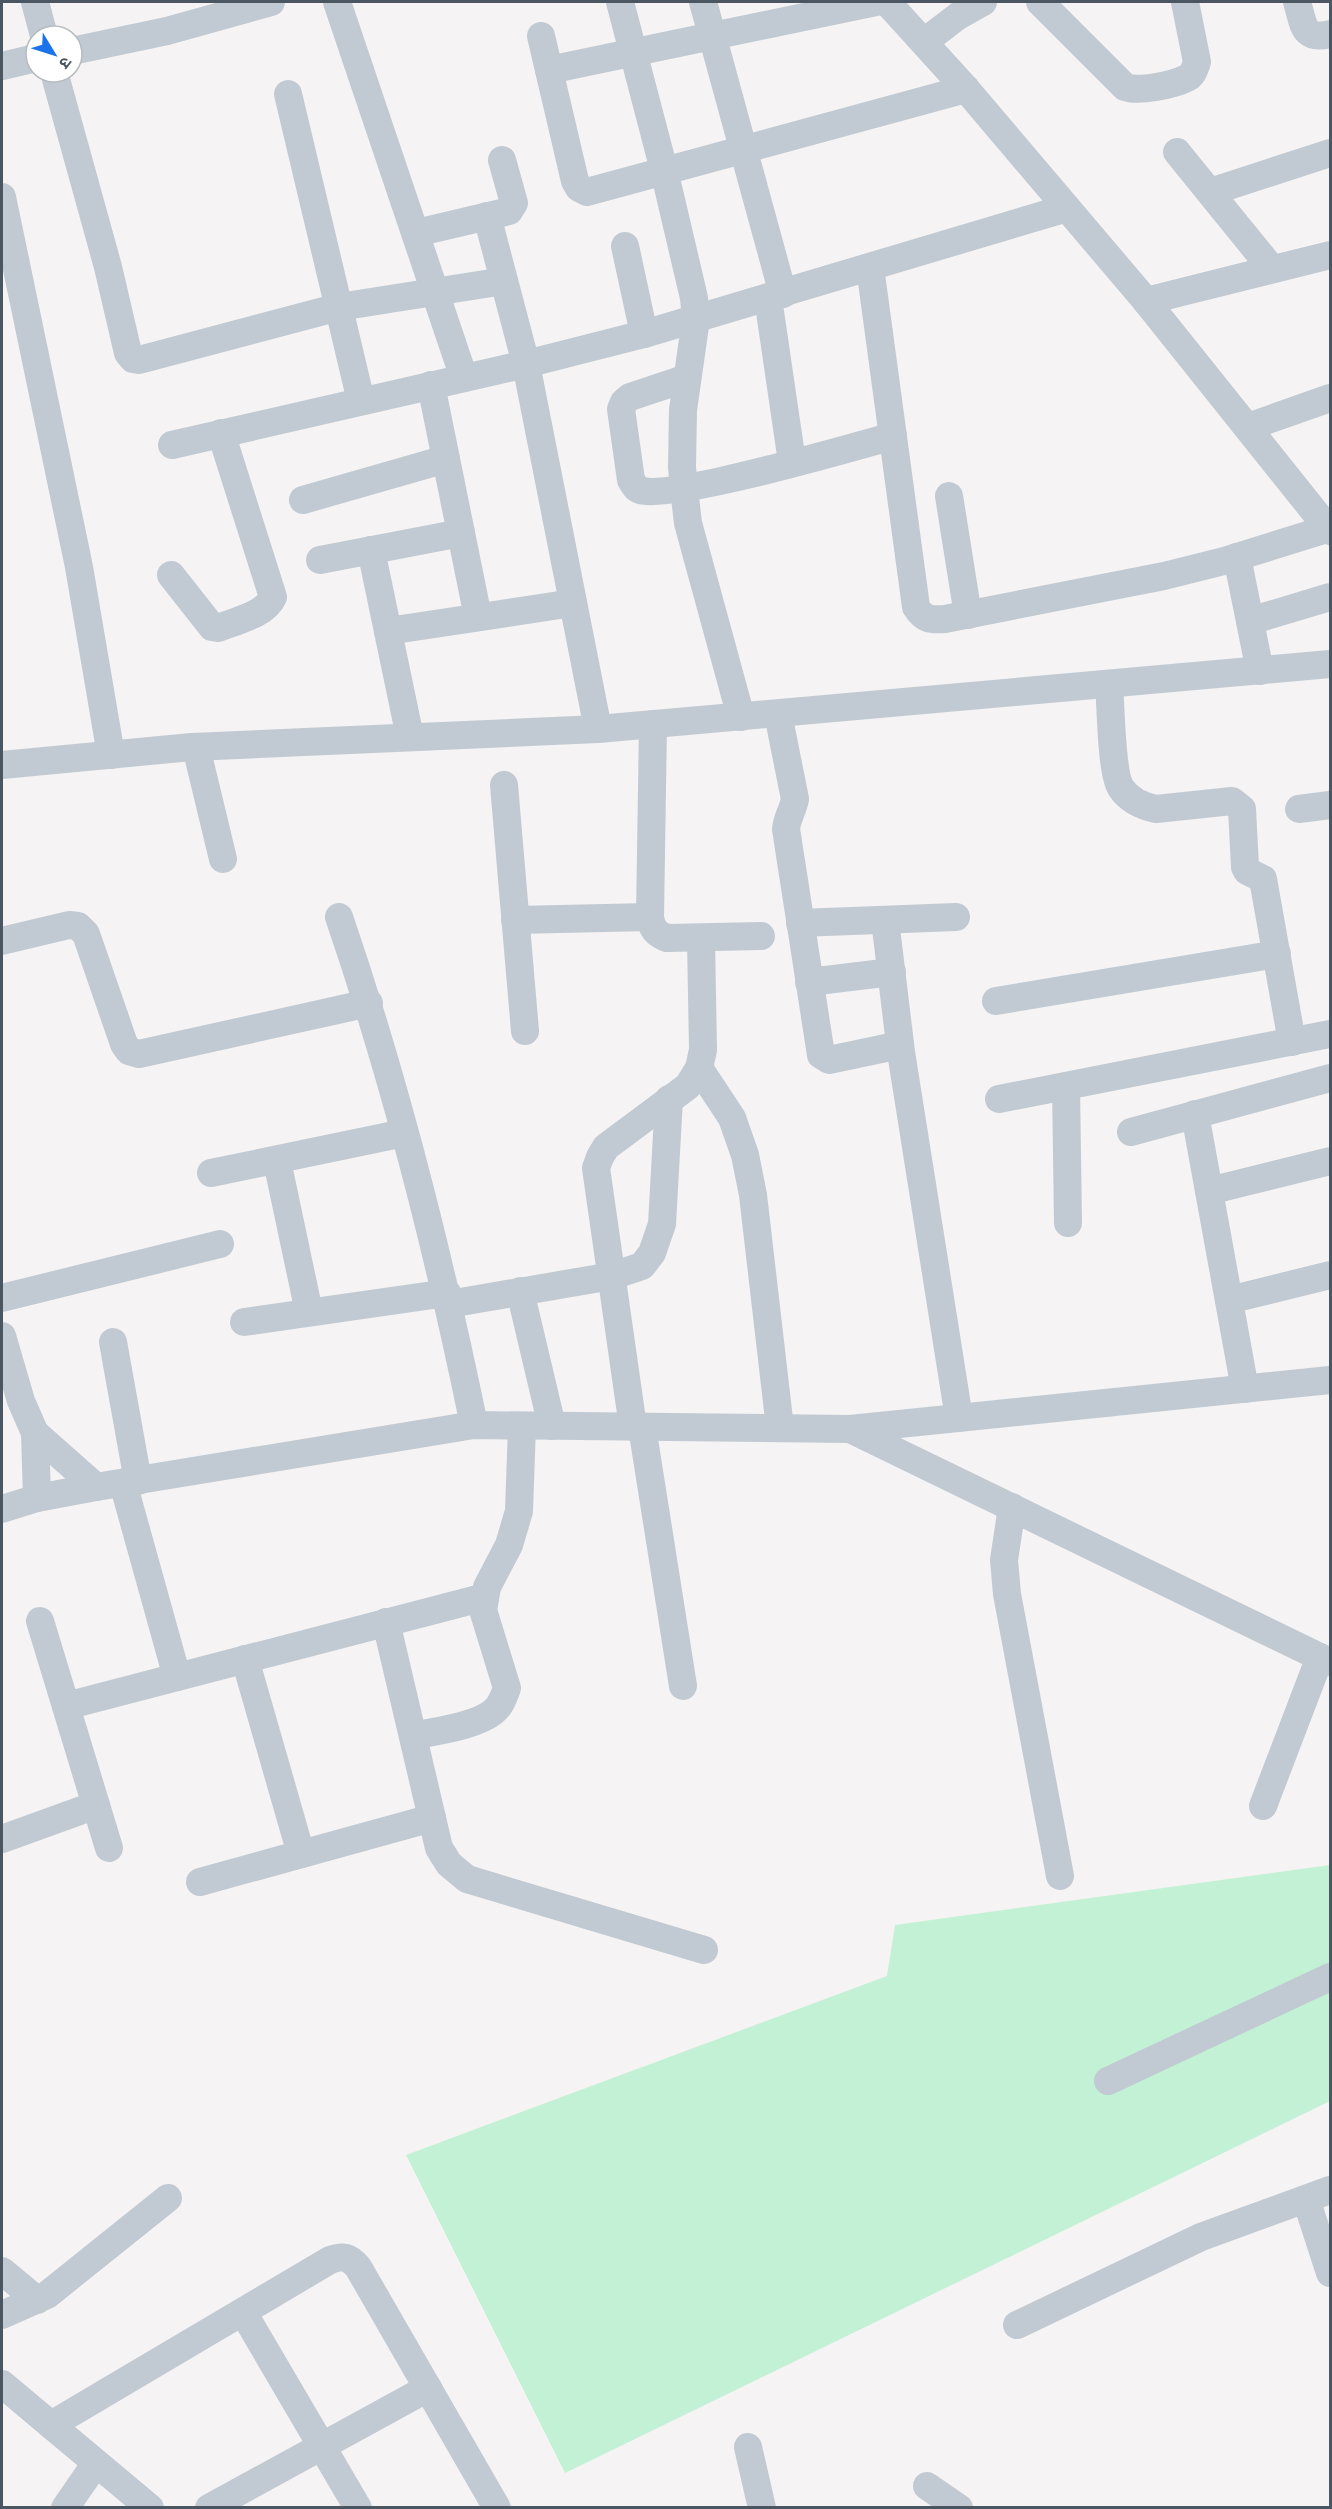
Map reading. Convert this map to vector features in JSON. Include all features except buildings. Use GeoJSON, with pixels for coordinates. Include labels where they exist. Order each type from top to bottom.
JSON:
{"type":"FeatureCollection","features":[{"type":"Feature","properties":{"kind":"street"},"geometry":{"type":"LineString","coordinates":[[35,2],[41,24]]}},
{"type":"Feature","properties":{"kind":"street"},"geometry":{"type":"LineString","coordinates":[[84,48],[167,31],[271,2]]}},
{"type":"Feature","properties":{"kind":"street"},"geometry":{"type":"LineString","coordinates":[[337,2],[417,233],[464,378]]}},
{"type":"Feature","properties":{"kind":"street"},"geometry":{"type":"LineString","coordinates":[[620,2],[664,170],[694,298],[696,319],[683,410],[684,489],[688,523],[741,717]]}},
{"type":"Feature","properties":{"kind":"street"},"geometry":{"type":"LineString","coordinates":[[703,2],[743,148],[776,296],[792,462]]}},
{"type":"Feature","properties":{"kind":"street"},"geometry":{"type":"LineString","coordinates":[[549,70],[876,2]]}},
{"type":"Feature","properties":{"kind":"street"},"geometry":{"type":"LineString","coordinates":[[870,267],[916,607],[923,617],[932,620],[968,615],[1164,576],[1330,529],[1146,301],[966,89],[887,2]]}},
{"type":"Feature","properties":{"kind":"street"},"geometry":{"type":"LineString","coordinates":[[924,42],[958,16],[983,2]]}},
{"type":"Feature","properties":{"kind":"street"},"geometry":{"type":"LineString","coordinates":[[1040,2],[1125,87],[1140,90],[1188,78],[1194,71],[1197,62],[1185,2]]}},
{"type":"Feature","properties":{"kind":"street"},"geometry":{"type":"LineString","coordinates":[[1297,2],[1305,30],[1311,36],[1330,34]]}},
{"type":"Feature","properties":{"kind":"street"},"geometry":{"type":"LineString","coordinates":[[541,36],[575,181],[579,188],[587,192],[966,89]]}},
{"type":"Feature","properties":{"kind":"street"},"geometry":{"type":"LineString","coordinates":[[2,66],[24,61]]}},
{"type":"Feature","properties":{"kind":"street"},"geometry":{"type":"LineString","coordinates":[[57,84],[108,267],[128,353],[133,359],[140,360],[339,308],[504,281]]}},
{"type":"Feature","properties":{"kind":"street"},"geometry":{"type":"LineString","coordinates":[[288,94],[361,401]]}},
{"type":"Feature","properties":{"kind":"street"},"geometry":{"type":"LineString","coordinates":[[1177,152],[1272,269]]}},
{"type":"Feature","properties":{"kind":"street"},"geometry":{"type":"LineString","coordinates":[[1210,192],[1330,153]]}},
{"type":"Feature","properties":{"kind":"street"},"geometry":{"type":"LineString","coordinates":[[417,233],[510,211],[514,203],[502,160]]}},
{"type":"Feature","properties":{"kind":"street"},"geometry":{"type":"LineString","coordinates":[[2,197],[79,567],[111,755]]}},
{"type":"Feature","properties":{"kind":"street"},"geometry":{"type":"LineString","coordinates":[[172,445],[526,364],[644,334],[1067,208]]}},
{"type":"Feature","properties":{"kind":"street"},"geometry":{"type":"LineString","coordinates":[[487,216],[526,364],[598,729]]}},
{"type":"Feature","properties":{"kind":"street"},"geometry":{"type":"LineString","coordinates":[[625,246],[644,334]]}},
{"type":"Feature","properties":{"kind":"street"},"geometry":{"type":"LineString","coordinates":[[1146,301],[1330,255]]}},
{"type":"Feature","properties":{"kind":"street"},"geometry":{"type":"LineString","coordinates":[[687,378],[630,397],[624,402],[621,409],[631,480],[635,488],[642,491],[684,489],[893,436]]}},
{"type":"Feature","properties":{"kind":"street"},"geometry":{"type":"LineString","coordinates":[[432,385],[478,618]]}},
{"type":"Feature","properties":{"kind":"street"},"geometry":{"type":"LineString","coordinates":[[1248,427],[1330,398]]}},
{"type":"Feature","properties":{"kind":"street"},"geometry":{"type":"LineString","coordinates":[[171,575],[212,627],[218,628],[262,610],[270,604],[273,597],[221,433]]}},
{"type":"Feature","properties":{"kind":"street"},"geometry":{"type":"LineString","coordinates":[[303,500],[446,459]]}},
{"type":"Feature","properties":{"kind":"street"},"geometry":{"type":"LineString","coordinates":[[949,496],[968,615]]}},
{"type":"Feature","properties":{"kind":"street"},"geometry":{"type":"LineString","coordinates":[[320,560],[461,533]]}},
{"type":"Feature","properties":{"kind":"street"},"geometry":{"type":"LineString","coordinates":[[371,550],[410,737]]}},
{"type":"Feature","properties":{"kind":"street"},"geometry":{"type":"LineString","coordinates":[[1237,557],[1260,670]]}},
{"type":"Feature","properties":{"kind":"street"},"geometry":{"type":"LineString","coordinates":[[1250,621],[1330,597]]}},
{"type":"Feature","properties":{"kind":"street"},"geometry":{"type":"LineString","coordinates":[[388,631],[573,603]]}},
{"type":"Feature","properties":{"kind":"street"},"geometry":{"type":"LineString","coordinates":[[2,765],[196,747],[598,729],[1330,664]]}},
{"type":"Feature","properties":{"kind":"street"},"geometry":{"type":"LineString","coordinates":[[1109,684],[1117,781],[1130,798],[1145,807],[1156,809],[1232,801],[1242,809],[1245,867],[1247,871],[1263,879],[1293,1042]]}},
{"type":"Feature","properties":{"kind":"street"},"geometry":{"type":"LineString","coordinates":[[778,714],[795,799],[793,809],[787,819],[786,830],[821,1055],[824,1059],[900,1045]]}},
{"type":"Feature","properties":{"kind":"street"},"geometry":{"type":"LineString","coordinates":[[653,724],[650,917],[652,927],[658,935],[666,938],[761,936]]}},
{"type":"Feature","properties":{"kind":"street"},"geometry":{"type":"LineString","coordinates":[[196,747],[223,859]]}},
{"type":"Feature","properties":{"kind":"street"},"geometry":{"type":"LineString","coordinates":[[504,784],[525,1031]]}},
{"type":"Feature","properties":{"kind":"street"},"geometry":{"type":"LineString","coordinates":[[1299,809],[1330,805]]}},
{"type":"Feature","properties":{"kind":"street"},"geometry":{"type":"LineString","coordinates":[[339,917],[369,1004],[448,1298],[474,1425]]}},
{"type":"Feature","properties":{"kind":"street"},"geometry":{"type":"LineString","coordinates":[[515,920],[650,917]]}},
{"type":"Feature","properties":{"kind":"street"},"geometry":{"type":"LineString","coordinates":[[800,923],[956,917]]}},
{"type":"Feature","properties":{"kind":"street"},"geometry":{"type":"LineString","coordinates":[[885,920],[900,1045],[959,1418]]}},
{"type":"Feature","properties":{"kind":"street"},"geometry":{"type":"LineString","coordinates":[[2,941],[69,925],[78,926],[86,934],[124,1044],[129,1051],[139,1054],[369,1004]]}},
{"type":"Feature","properties":{"kind":"street"},"geometry":{"type":"LineString","coordinates":[[683,1686],[612,1276],[596,1168],[606,1147],[688,1086],[699,1068],[703,1050],[701,939]]}},
{"type":"Feature","properties":{"kind":"street"},"geometry":{"type":"LineString","coordinates":[[996,1001],[1277,954]]}},
{"type":"Feature","properties":{"kind":"street"},"geometry":{"type":"LineString","coordinates":[[809,981],[892,972]]}},
{"type":"Feature","properties":{"kind":"street"},"geometry":{"type":"LineString","coordinates":[[999,1099],[1330,1034]]}},
{"type":"Feature","properties":{"kind":"street"},"geometry":{"type":"LineString","coordinates":[[699,1068],[732,1118],[745,1155],[753,1195],[780,1428]]}},
{"type":"Feature","properties":{"kind":"street"},"geometry":{"type":"LineString","coordinates":[[1131,1131],[1330,1078]]}},
{"type":"Feature","properties":{"kind":"street"},"geometry":{"type":"LineString","coordinates":[[1066,1086],[1068,1223]]}},
{"type":"Feature","properties":{"kind":"street"},"geometry":{"type":"LineString","coordinates":[[244,1322],[309,1312],[520,1291],[612,1276],[642,1266],[652,1253],[662,1224],[669,1099]]}},
{"type":"Feature","properties":{"kind":"street"},"geometry":{"type":"LineString","coordinates":[[1195,1114],[1245,1389]]}},
{"type":"Feature","properties":{"kind":"street"},"geometry":{"type":"LineString","coordinates":[[211,1173],[404,1133]]}},
{"type":"Feature","properties":{"kind":"street"},"geometry":{"type":"LineString","coordinates":[[277,1161],[309,1312]]}},
{"type":"Feature","properties":{"kind":"street"},"geometry":{"type":"LineString","coordinates":[[1209,1191],[1330,1161]]}},
{"type":"Feature","properties":{"kind":"street"},"geometry":{"type":"LineString","coordinates":[[2,1298],[220,1244]]}},
{"type":"Feature","properties":{"kind":"street"},"geometry":{"type":"LineString","coordinates":[[1229,1300],[1330,1275]]}},
{"type":"Feature","properties":{"kind":"street"},"geometry":{"type":"LineString","coordinates":[[520,1291],[552,1426]]}},
{"type":"Feature","properties":{"kind":"street"},"geometry":{"type":"LineString","coordinates":[[2,1336],[21,1401],[35,1433],[37,1498]]}},
{"type":"Feature","properties":{"kind":"street"},"geometry":{"type":"LineString","coordinates":[[113,1342],[119,1484],[177,1677]]}},
{"type":"Feature","properties":{"kind":"street"},"geometry":{"type":"LineString","coordinates":[[2,1509],[37,1498],[474,1425],[850,1429],[1330,1380]]}},
{"type":"Feature","properties":{"kind":"street"},"geometry":{"type":"LineString","coordinates":[[413,1736],[475,1721],[494,1712],[507,1688],[483,1610],[487,1587],[508,1545],[519,1511],[522,1426]]}},
{"type":"Feature","properties":{"kind":"street"},"geometry":{"type":"LineString","coordinates":[[850,1429],[1325,1660],[1263,1806]]}},
{"type":"Feature","properties":{"kind":"street"},"geometry":{"type":"LineString","coordinates":[[35,1433],[119,1484]]}},
{"type":"Feature","properties":{"kind":"street"},"geometry":{"type":"LineString","coordinates":[[1012,1507],[1004,1560],[1007,1594],[1060,1876]]}},
{"type":"Feature","properties":{"kind":"street"},"geometry":{"type":"LineString","coordinates":[[66,1706],[486,1597]]}},
{"type":"Feature","properties":{"kind":"street"},"geometry":{"type":"LineString","coordinates":[[40,1621],[109,1848]]}},
{"type":"Feature","properties":{"kind":"street"},"geometry":{"type":"LineString","coordinates":[[386,1622],[439,1848],[449,1864],[467,1879],[704,1950]]}},
{"type":"Feature","properties":{"kind":"street"},"geometry":{"type":"LineString","coordinates":[[245,1659],[301,1854]]}},
{"type":"Feature","properties":{"kind":"street"},"geometry":{"type":"LineString","coordinates":[[2,1839],[96,1804]]}},
{"type":"Feature","properties":{"kind":"street"},"geometry":{"type":"LineString","coordinates":[[200,1882],[432,1818]]}},
{"type":"Feature","properties":{"kind":"street"},"geometry":{"type":"LineString","coordinates":[[1108,2081],[1330,1977]]}},
{"type":"Feature","properties":{"kind":"street"},"geometry":{"type":"LineString","coordinates":[[1017,2325],[1201,2236],[1318,2194],[1330,2273]]}},
{"type":"Feature","properties":{"kind":"street"},"geometry":{"type":"LineString","coordinates":[[2,2315],[47,2295],[168,2198]]}},
{"type":"Feature","properties":{"kind":"street"},"geometry":{"type":"LineString","coordinates":[[51,2425],[330,2260],[339,2256],[350,2258],[358,2267],[497,2508]]}},
{"type":"Feature","properties":{"kind":"street"},"geometry":{"type":"LineString","coordinates":[[2,2271],[37,2300]]}},
{"type":"Feature","properties":{"kind":"street"},"geometry":{"type":"LineString","coordinates":[[243,2312],[358,2508]]}},
{"type":"Feature","properties":{"kind":"street"},"geometry":{"type":"LineString","coordinates":[[209,2508],[428,2388]]}},
{"type":"Feature","properties":{"kind":"street"},"geometry":{"type":"LineString","coordinates":[[6,2393],[51,2425],[150,2508]]}},
{"type":"Feature","properties":{"kind":"street"},"geometry":{"type":"LineString","coordinates":[[748,2447],[762,2508]]}},
{"type":"Feature","properties":{"kind":"street"},"geometry":{"type":"LineString","coordinates":[[65,2508],[96,2463]]}},
{"type":"Feature","properties":{"kind":"street"},"geometry":{"type":"LineString","coordinates":[[927,2486],[959,2508]]}},
{"type":"Feature","properties":{"kind":"green space"},"geometry":{"type":"Polygon","coordinates":[[[1330,1865],[1330,2101],[565,2473],[406,2155],[887,1976],[895,1925],[1330,1865]]]}}]}
